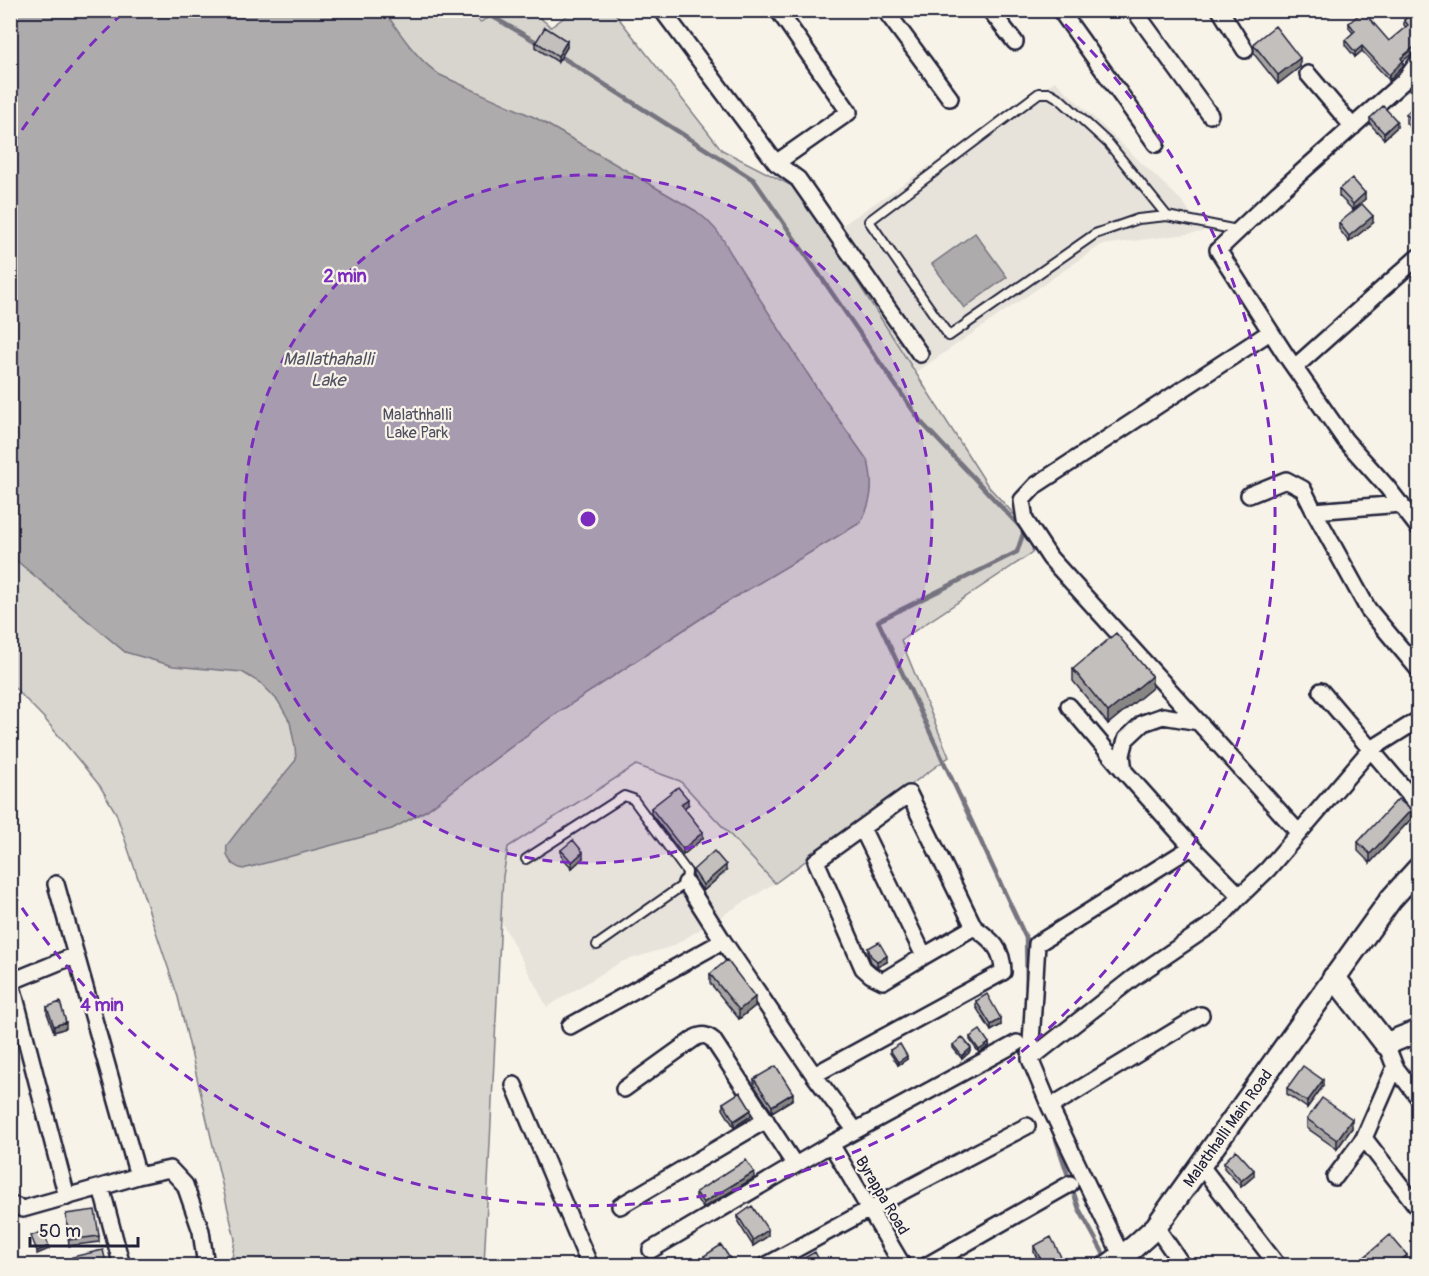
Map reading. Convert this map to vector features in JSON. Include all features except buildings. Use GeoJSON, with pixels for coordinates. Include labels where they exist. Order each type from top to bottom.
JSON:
{"type":"FeatureCollection","features":[{"type":"Feature","properties":{"kind":"main road","name":"Malathhalli Main Road"},"geometry":{"type":"LineString","coordinates":[[1113,1262],[1156,1227],[1390,899],[1419,869]]}},
{"type":"Feature","properties":{"kind":"main road"},"geometry":{"type":"LineString","coordinates":[[1334,977],[1386,1044],[1419,1031]]}},
{"type":"Feature","properties":{"kind":"street"},"geometry":{"type":"LineString","coordinates":[[662,10],[776,163],[798,179],[920,354]]}},
{"type":"Feature","properties":{"kind":"street"},"geometry":{"type":"LineString","coordinates":[[776,163],[849,112],[777,10]]}},
{"type":"Feature","properties":{"kind":"street"},"geometry":{"type":"LineString","coordinates":[[885,10],[950,98]]}},
{"type":"Feature","properties":{"kind":"street"},"geometry":{"type":"LineString","coordinates":[[990,10],[1015,42]]}},
{"type":"Feature","properties":{"kind":"street"},"geometry":{"type":"LineString","coordinates":[[1060,10],[1156,144]]}},
{"type":"Feature","properties":{"kind":"street"},"geometry":{"type":"LineString","coordinates":[[1134,10],[1210,115]]}},
{"type":"Feature","properties":{"kind":"street"},"geometry":{"type":"LineString","coordinates":[[1220,10],[1245,50]]}},
{"type":"Feature","properties":{"kind":"street"},"geometry":{"type":"LineString","coordinates":[[1419,62],[1405,80],[1218,250],[1270,332],[1345,440],[1419,527]]}},
{"type":"Feature","properties":{"kind":"street"},"geometry":{"type":"LineString","coordinates":[[1308,74],[1353,126]]}},
{"type":"Feature","properties":{"kind":"street"},"geometry":{"type":"LineString","coordinates":[[1295,366],[1419,256]]}},
{"type":"Feature","properties":{"kind":"street"},"geometry":{"type":"LineString","coordinates":[[1270,332],[1035,485],[1022,500],[1025,520],[1050,558],[1299,833]]}},
{"type":"Feature","properties":{"kind":"street"},"geometry":{"type":"LineString","coordinates":[[1249,495],[1286,480],[1303,489],[1368,609],[1419,669]]}},
{"type":"Feature","properties":{"kind":"street"},"geometry":{"type":"LineString","coordinates":[[1314,511],[1401,504]]}},
{"type":"Feature","properties":{"kind":"street"},"geometry":{"type":"LineString","coordinates":[[1321,691],[1419,805]]}},
{"type":"Feature","properties":{"kind":"street"},"geometry":{"type":"LineString","coordinates":[[1069,706],[1192,847],[1240,896]]}},
{"type":"Feature","properties":{"kind":"street"},"geometry":{"type":"LineString","coordinates":[[1124,771],[1122,754],[1126,739],[1143,723],[1163,716],[1199,722]]}},
{"type":"Feature","properties":{"kind":"street"},"geometry":{"type":"LineString","coordinates":[[1030,1059],[1133,978],[1217,921],[1268,869],[1370,750],[1419,720]]}},
{"type":"Feature","properties":{"kind":"street"},"geometry":{"type":"LineString","coordinates":[[814,1075],[1003,972],[1003,960],[998,949],[974,927],[909,794],[816,861],[863,968],[883,981],[974,927]]}},
{"type":"Feature","properties":{"kind":"street"},"geometry":{"type":"LineString","coordinates":[[862,828],[924,956]]}},
{"type":"Feature","properties":{"kind":"street"},"geometry":{"type":"LineString","coordinates":[[1113,1262],[1030,1059],[1037,944],[1192,847]]}},
{"type":"Feature","properties":{"kind":"street"},"geometry":{"type":"LineString","coordinates":[[686,883],[814,1075],[855,1130]]}},
{"type":"Feature","properties":{"kind":"street"},"geometry":{"type":"LineString","coordinates":[[56,884],[138,1176]]}},
{"type":"Feature","properties":{"kind":"street"},"geometry":{"type":"LineString","coordinates":[[570,1026],[723,940]]}},
{"type":"Feature","properties":{"kind":"street"},"geometry":{"type":"LineString","coordinates":[[67,1197],[11,980],[76,956]]}},
{"type":"Feature","properties":{"kind":"street"},"geometry":{"type":"LineString","coordinates":[[1050,1107],[1201,1015]]}},
{"type":"Feature","properties":{"kind":"street"},"geometry":{"type":"LineString","coordinates":[[624,1089],[695,1038],[707,1035],[713,1040],[795,1165]]}},
{"type":"Feature","properties":{"kind":"street"},"geometry":{"type":"LineString","coordinates":[[651,1250],[855,1130],[1017,1043]]}},
{"type":"Feature","properties":{"kind":"street"},"geometry":{"type":"LineString","coordinates":[[1386,1044],[1395,1067],[1419,1097]]}},
{"type":"Feature","properties":{"kind":"street"},"geometry":{"type":"LineString","coordinates":[[1335,1177],[1364,1138],[1395,1067]]}},
{"type":"Feature","properties":{"kind":"street"},"geometry":{"type":"LineString","coordinates":[[514,1085],[590,1266]]}},
{"type":"Feature","properties":{"kind":"street"},"geometry":{"type":"LineString","coordinates":[[620,1206],[766,1120]]}},
{"type":"Feature","properties":{"kind":"street"},"geometry":{"type":"LineString","coordinates":[[765,1266],[1027,1126]]}},
{"type":"Feature","properties":{"kind":"street"},"geometry":{"type":"LineString","coordinates":[[1364,1138],[1419,1208]]}},
{"type":"Feature","properties":{"kind":"street","name":"Byrappa Road"},"geometry":{"type":"LineString","coordinates":[[831,1144],[903,1266]]}},
{"type":"Feature","properties":{"kind":"street"},"geometry":{"type":"LineString","coordinates":[[1201,1166],[1278,1266]]}},
{"type":"Feature","properties":{"kind":"street"},"geometry":{"type":"LineString","coordinates":[[10,1204],[23,1209],[170,1169],[185,1185],[201,1231],[206,1266]]}},
{"type":"Feature","properties":{"kind":"street"},"geometry":{"type":"LineString","coordinates":[[926,1266],[1070,1184]]}},
{"type":"Feature","properties":{"kind":"street"},"geometry":{"type":"LineString","coordinates":[[101,1187],[122,1266]]}},
{"type":"Feature","properties":{"kind":"street"},"geometry":{"type":"LineString","coordinates":[[1156,1227],[1183,1266]]}},
{"type":"Feature","properties":{"kind":"lane"},"geometry":{"type":"LineString","coordinates":[[1167,216],[1109,144],[1060,99],[1050,93],[1039,93],[869,222],[949,336],[1095,234],[1138,219],[1167,216],[1239,231]]}},
{"type":"Feature","properties":{"kind":"lane"},"geometry":{"type":"LineString","coordinates":[[526,859],[624,796],[633,799],[687,872],[686,883],[597,945]]}},
{"type":"Feature","properties":{"kind":"shaded area"},"geometry":{"type":"Polygon","coordinates":[[[1055,81],[1183,202],[1203,232],[1101,245],[915,373],[828,235],[1055,81]]]}},
{"type":"Feature","properties":{"kind":"shaded area"},"geometry":{"type":"Polygon","coordinates":[[[636,765],[680,781],[775,883],[673,946],[621,962],[547,1007],[501,921],[503,876],[508,847],[636,765]]]}},
{"type":"Feature","properties":{"kind":"green space","name":"Malathhalli Lake Park"},"geometry":{"type":"Polygon","coordinates":[[[471,10],[480,22],[503,11],[531,10],[551,27],[573,11],[613,11],[722,150],[798,189],[988,486],[1034,536],[1032,553],[901,640],[949,757],[775,883],[680,781],[636,765],[508,847],[503,876],[484,1265],[231,1265],[235,1239],[178,997],[116,813],[100,786],[44,718],[11,684],[10,11],[471,10]]]}},
{"type":"Feature","properties":{"kind":"water","name":"Mallathahalli Lake"},"geometry":{"type":"Polygon","coordinates":[[[10,11],[384,11],[416,54],[440,75],[536,118],[696,211],[711,224],[818,390],[868,461],[871,493],[860,523],[717,608],[551,717],[427,810],[392,829],[243,869],[235,866],[228,857],[227,845],[296,760],[290,722],[278,701],[262,684],[242,672],[173,666],[125,652],[11,556],[10,11]]]}},
{"type":"Feature","properties":{"kind":"water"},"geometry":{"type":"Polygon","coordinates":[[[975,233],[1007,277],[964,308],[932,264],[975,233]]]}},
{"type":"Feature","properties":{"kind":"waterway"},"geometry":{"type":"LineString","coordinates":[[481,10],[540,44]]}},
{"type":"Feature","properties":{"kind":"waterway"},"geometry":{"type":"LineString","coordinates":[[557,54],[754,180],[921,422],[1024,531],[1017,552],[878,621],[1026,938],[1027,987]]}},
{"type":"Feature","properties":{"kind":"waterway"},"geometry":{"type":"LineString","coordinates":[[1053,1130],[1079,1209],[1107,1260]]}}]}
